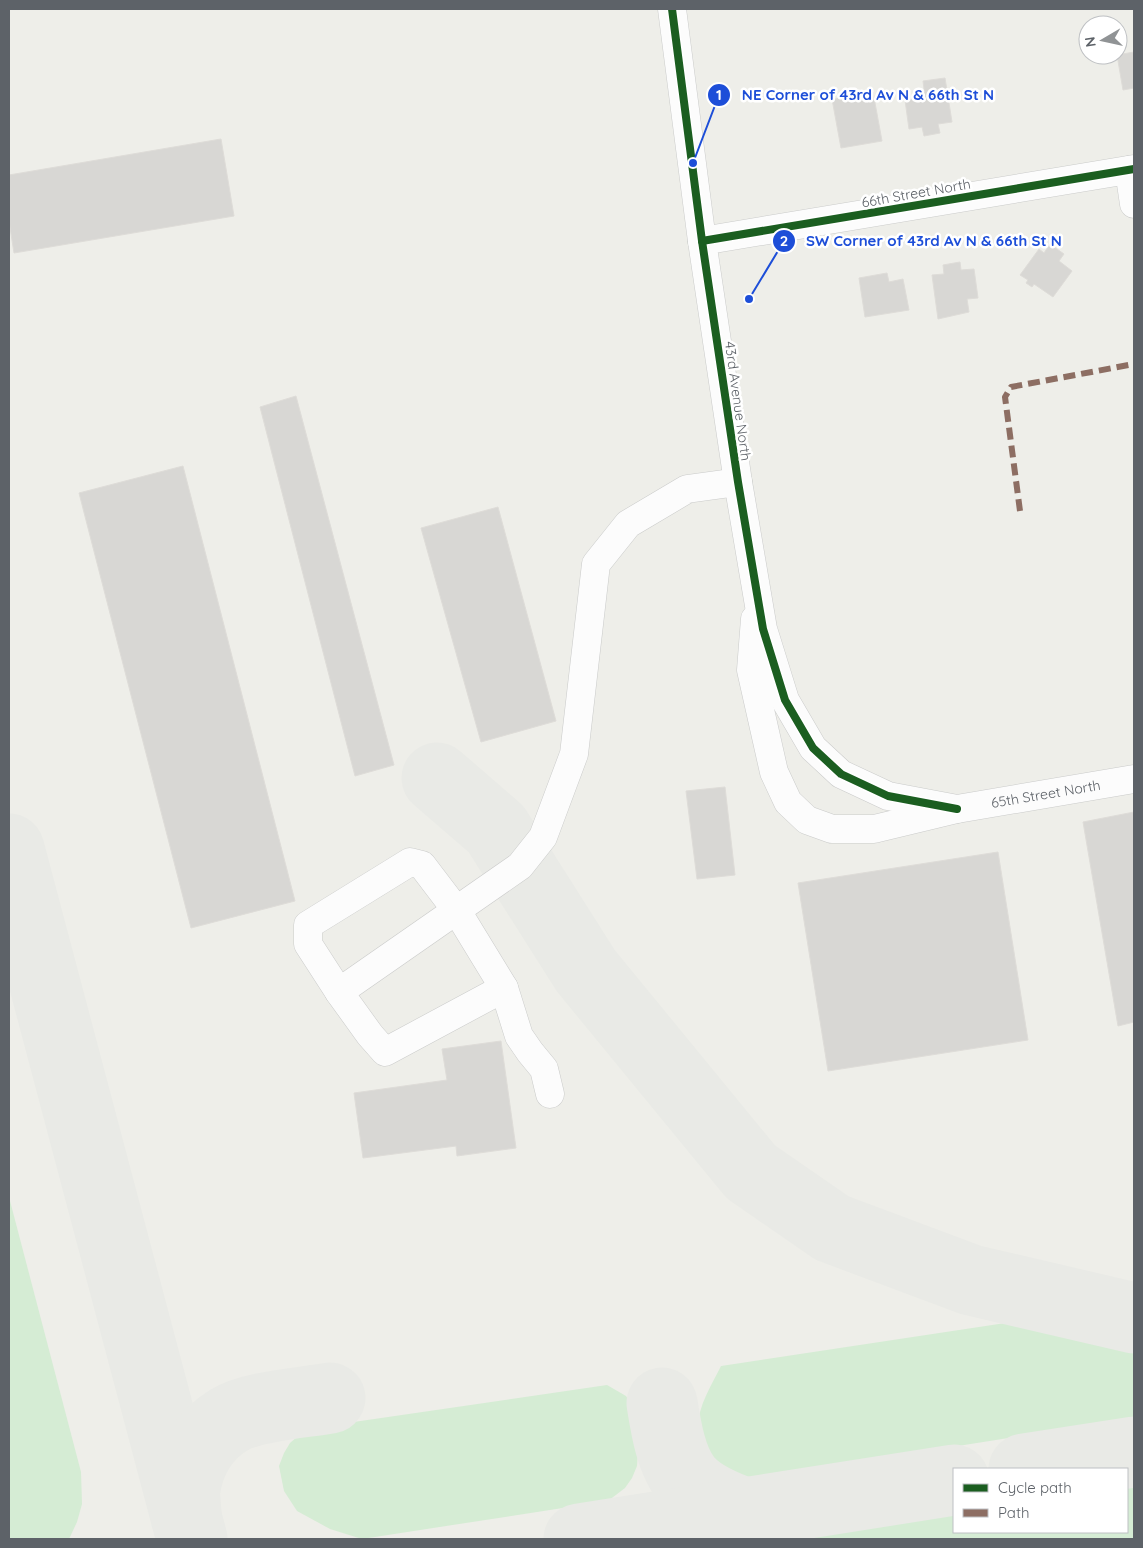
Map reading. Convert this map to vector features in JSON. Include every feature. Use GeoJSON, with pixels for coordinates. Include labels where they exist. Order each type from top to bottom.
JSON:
{"type":"FeatureCollection","features":[{"type":"Feature","properties":{"kind":"street","name":"43rd Avenue North"},"geometry":{"type":"LineString","coordinates":[[672,9],[702,241],[738,482],[763,629],[785,700],[813,748],[841,774]]}},
{"type":"Feature","properties":{"kind":"street","name":"66th Street North"},"geometry":{"type":"LineString","coordinates":[[702,241],[1131,169]]}},
{"type":"Feature","properties":{"kind":"street"},"geometry":{"type":"LineString","coordinates":[[1131,169],[1134,204]]}},
{"type":"Feature","properties":{"kind":"street"},"geometry":{"type":"LineString","coordinates":[[338,992],[520,866],[543,837],[574,754],[596,564],[628,524],[687,489],[738,482]]}},
{"type":"Feature","properties":{"kind":"street","name":"43rd Avenue North"},"geometry":{"type":"LineString","coordinates":[[757,592],[750,670],[774,772],[788,802],[807,820]]}},
{"type":"Feature","properties":{"kind":"street","name":"65th Street North"},"geometry":{"type":"LineString","coordinates":[[841,774],[888,796],[957,809]]}},
{"type":"Feature","properties":{"kind":"street","name":"65th Street North"},"geometry":{"type":"LineString","coordinates":[[807,820],[832,829],[874,829],[957,809],[1134,778]]}},
{"type":"Feature","properties":{"kind":"street"},"geometry":{"type":"LineString","coordinates":[[504,988],[385,1052],[370,1036],[338,992],[308,944],[308,925],[410,862],[422,865],[457,911],[504,988],[519,1036],[544,1069],[550,1094]]}},
{"type":"Feature","properties":{"kind":"green space"},"geometry":{"type":"Polygon","coordinates":[[[9,1197],[81,1472],[82,1504],[77,1522],[69,1539],[9,1539],[9,1197]]]}},
{"type":"Feature","properties":{"kind":"green space"},"geometry":{"type":"Polygon","coordinates":[[[1012,1322],[1134,1350],[1134,1418],[743,1480],[722,1469],[712,1459],[699,1435],[700,1412],[721,1366],[1012,1322]]]}},
{"type":"Feature","properties":{"kind":"green space"},"geometry":{"type":"Polygon","coordinates":[[[607,1385],[626,1396],[633,1407],[638,1451],[637,1466],[632,1478],[625,1488],[608,1501],[362,1539],[330,1529],[297,1511],[284,1491],[279,1466],[284,1453],[290,1443],[298,1436],[307,1432],[333,1425],[607,1385]]]}},
{"type":"Feature","properties":{"kind":"green space"},"geometry":{"type":"Polygon","coordinates":[[[1134,1482],[1134,1539],[769,1539],[953,1510],[953,1533],[1128,1533],[1128,1483],[1134,1482]]]}},
{"type":"Feature","properties":{"kind":"building"},"geometry":{"type":"Polygon","coordinates":[[[1134,52],[1134,88],[1123,90],[1119,65],[1128,65],[1128,53],[1134,52]]]}},
{"type":"Feature","properties":{"kind":"building"},"geometry":{"type":"Polygon","coordinates":[[[945,78],[952,122],[938,124],[940,133],[924,136],[922,127],[909,129],[905,100],[925,97],[923,81],[945,78]]]}},
{"type":"Feature","properties":{"kind":"building"},"geometry":{"type":"Polygon","coordinates":[[[873,92],[882,141],[841,148],[832,99],[873,92]]]}},
{"type":"Feature","properties":{"kind":"building"},"geometry":{"type":"Polygon","coordinates":[[[221,139],[234,216],[14,253],[9,221],[9,175],[221,139]]]}},
{"type":"Feature","properties":{"kind":"building"},"geometry":{"type":"Polygon","coordinates":[[[1050,244],[1064,254],[1059,261],[1072,271],[1053,297],[1034,284],[1032,287],[1026,283],[1028,280],[1020,275],[1039,249],[1044,253],[1050,244]]]}},
{"type":"Feature","properties":{"kind":"building"},"geometry":{"type":"Polygon","coordinates":[[[960,262],[961,270],[974,269],[978,298],[967,299],[969,312],[938,319],[932,275],[944,274],[943,265],[960,262]]]}},
{"type":"Feature","properties":{"kind":"building"},"geometry":{"type":"Polygon","coordinates":[[[887,273],[889,282],[903,279],[909,310],[865,317],[859,278],[887,273]]]}},
{"type":"Feature","properties":{"kind":"building"},"geometry":{"type":"Polygon","coordinates":[[[296,396],[394,765],[355,776],[260,407],[296,396]]]}},
{"type":"Feature","properties":{"kind":"building"},"geometry":{"type":"Polygon","coordinates":[[[183,466],[295,901],[191,928],[79,493],[183,466]]]}},
{"type":"Feature","properties":{"kind":"building"},"geometry":{"type":"Polygon","coordinates":[[[498,507],[556,721],[481,742],[421,528],[498,507]]]}},
{"type":"Feature","properties":{"kind":"building"},"geometry":{"type":"Polygon","coordinates":[[[725,787],[735,875],[697,879],[686,791],[725,787]]]}},
{"type":"Feature","properties":{"kind":"building"},"geometry":{"type":"Polygon","coordinates":[[[1134,812],[1134,1022],[1118,1026],[1083,822],[1134,812]]]}},
{"type":"Feature","properties":{"kind":"building"},"geometry":{"type":"Polygon","coordinates":[[[998,852],[1028,1040],[828,1071],[798,883],[998,852]]]}},
{"type":"Feature","properties":{"kind":"building"},"geometry":{"type":"Polygon","coordinates":[[[501,1041],[516,1148],[457,1156],[456,1146],[363,1158],[354,1093],[447,1080],[442,1049],[501,1041]]]}},
{"type":"Feature","properties":{"kind":"taxiway"},"geometry":{"type":"LineString","coordinates":[[437,778],[496,829],[586,971],[751,1172],[832,1228],[971,1280],[1134,1318]]}},
{"type":"Feature","properties":{"kind":"taxiway"},"geometry":{"type":"LineString","coordinates":[[9,849],[192,1539]]}},
{"type":"Feature","properties":{"kind":"taxiway"},"geometry":{"type":"LineString","coordinates":[[186,1516],[185,1489],[190,1469],[205,1441],[220,1426],[239,1415],[251,1411],[330,1398]]}},
{"type":"Feature","properties":{"kind":"taxiway"},"geometry":{"type":"LineString","coordinates":[[662,1403],[673,1454],[687,1480],[706,1496],[745,1513]]}},
{"type":"Feature","properties":{"kind":"taxiway"},"geometry":{"type":"LineString","coordinates":[[1030,1468],[1134,1452]]}},
{"type":"Feature","properties":{"kind":"taxiway"},"geometry":{"type":"LineString","coordinates":[[579,1539],[953,1480]]}},
{"type":"Feature","properties":{"kind":"marked path"},"geometry":{"type":"LineString","coordinates":[[1020,511],[1005,397],[1011,387],[1134,364]]}},
{"type":"Feature","properties":{"kind":"cycle path"},"geometry":{"type":"LineString","coordinates":[[672,9],[702,241],[738,482],[763,629],[785,700],[813,748],[841,774],[888,796],[957,809]]}},
{"type":"Feature","properties":{"kind":"cycle path"},"geometry":{"type":"LineString","coordinates":[[702,241],[1134,169]]}},
{"type":"Feature","properties":{"kind":"place","name":"NE Corner of 43rd Av N & 66th St N"},"geometry":{"type":"Point","coordinates":[693,163]}},
{"type":"Feature","properties":{"kind":"place","name":"SW Corner of 43rd Av N & 66th St N"},"geometry":{"type":"Point","coordinates":[749,299]}}]}
